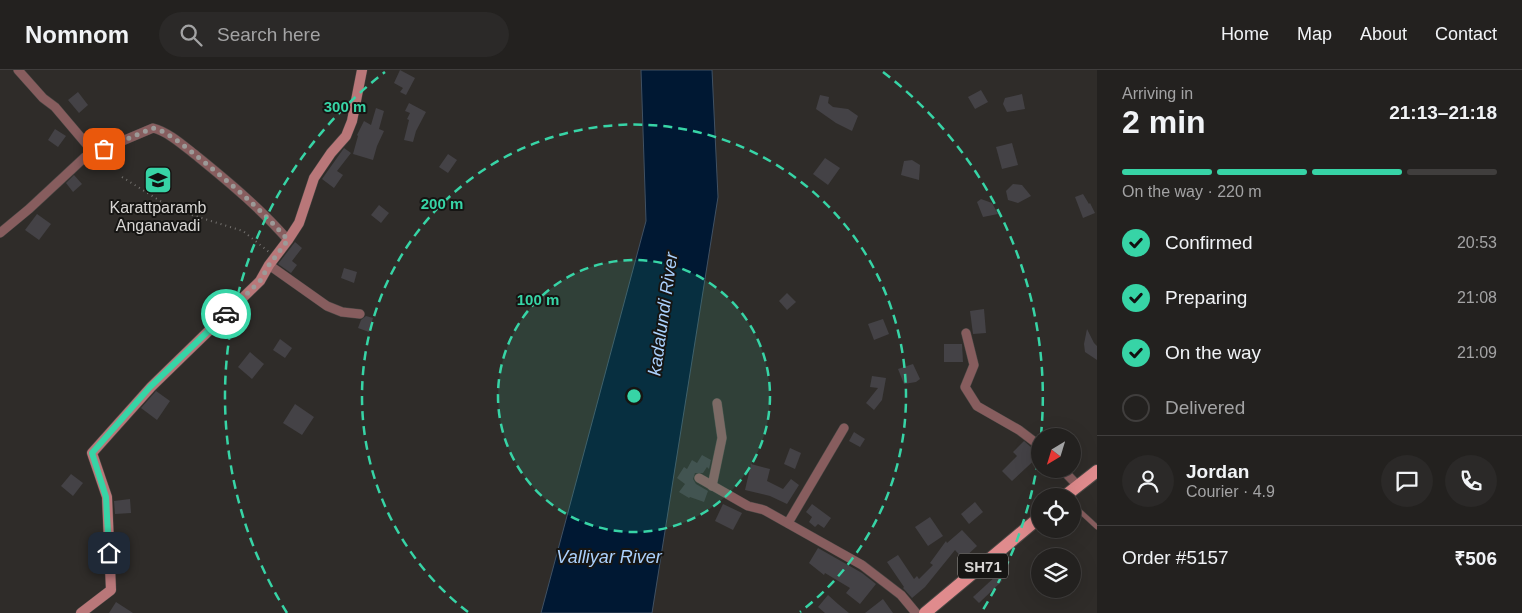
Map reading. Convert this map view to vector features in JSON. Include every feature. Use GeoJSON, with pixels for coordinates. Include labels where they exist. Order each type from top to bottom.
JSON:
{"type":"FeatureCollection","features":[{"type":"Feature","properties":{"kind":"main road"},"geometry":{"type":"LineString","coordinates":[[81,613],[111,590],[106,497],[92,453],[150,387],[260,281],[299,223],[314,178],[331,153],[346,136],[352,121],[362,70]]}},
{"type":"Feature","properties":{"kind":"main road"},"geometry":{"type":"LineString","coordinates":[[1075,488],[1097,471]]}},
{"type":"Feature","properties":{"kind":"main road","name":"SH71"},"geometry":{"type":"LineString","coordinates":[[925,613],[1031,525]]}},
{"type":"Feature","properties":{"kind":"street"},"geometry":{"type":"LineString","coordinates":[[18,70],[43,98],[55,107],[94,153]]}},
{"type":"Feature","properties":{"kind":"street"},"geometry":{"type":"LineString","coordinates":[[0,232],[29,209],[85,157],[153,128],[158,129],[186,147],[229,182],[259,209],[288,240]]}},
{"type":"Feature","properties":{"kind":"street"},"geometry":{"type":"LineString","coordinates":[[272,261],[327,306],[342,312],[360,314]]}},
{"type":"Feature","properties":{"kind":"street"},"geometry":{"type":"LineString","coordinates":[[966,333],[974,365],[965,387],[978,406],[1031,439]]}},
{"type":"Feature","properties":{"kind":"street"},"geometry":{"type":"LineString","coordinates":[[712,486],[722,438],[717,403]]}},
{"type":"Feature","properties":{"kind":"street"},"geometry":{"type":"LineString","coordinates":[[788,524],[844,428]]}},
{"type":"Feature","properties":{"kind":"street"},"geometry":{"type":"LineString","coordinates":[[699,478],[748,506],[764,510],[862,565],[901,595],[916,613]]}},
{"type":"Feature","properties":{"kind":"street"},"geometry":{"type":"LineString","coordinates":[[1070,478],[1078,486]]}},
{"type":"Feature","properties":{"kind":"lane"},"geometry":{"type":"LineString","coordinates":[[1081,512],[1097,527]]}},
{"type":"Feature","properties":{"kind":"path"},"geometry":{"type":"LineString","coordinates":[[122,178],[173,209],[243,231],[272,261]]}},
{"type":"Feature","properties":{"kind":"water","name":"Valliyar River"},"geometry":{"type":"Polygon","coordinates":[[[641,70],[712,70],[718,197],[652,613],[541,613],[646,221],[641,70]]]}},
{"type":"Feature","properties":{"kind":"building"},"geometry":{"type":"Polygon","coordinates":[[[400,70],[415,78],[406,95],[400,92],[403,88],[394,83],[400,70]]]}},
{"type":"Feature","properties":{"kind":"building"},"geometry":{"type":"Polygon","coordinates":[[[981,90],[988,102],[975,109],[968,97],[981,90]]]}},
{"type":"Feature","properties":{"kind":"building"},"geometry":{"type":"Polygon","coordinates":[[[78,92],[88,105],[79,113],[68,100],[78,92]]]}},
{"type":"Feature","properties":{"kind":"building"},"geometry":{"type":"Polygon","coordinates":[[[1022,94],[1025,109],[1007,112],[1003,104],[1005,98],[1022,94]]]}},
{"type":"Feature","properties":{"kind":"building"},"geometry":{"type":"Polygon","coordinates":[[[820,95],[829,97],[828,103],[833,107],[848,109],[858,116],[852,131],[836,123],[816,109],[820,95]]]}},
{"type":"Feature","properties":{"kind":"building"},"geometry":{"type":"Polygon","coordinates":[[[409,103],[426,112],[416,131],[413,142],[404,140],[409,120],[407,119],[410,113],[405,111],[409,103]]]}},
{"type":"Feature","properties":{"kind":"building"},"geometry":{"type":"Polygon","coordinates":[[[376,108],[384,111],[379,129],[384,131],[373,160],[353,154],[357,135],[364,121],[371,125],[376,108]]]}},
{"type":"Feature","properties":{"kind":"building"},"geometry":{"type":"Polygon","coordinates":[[[55,129],[66,136],[58,147],[48,140],[55,129]]]}},
{"type":"Feature","properties":{"kind":"building"},"geometry":{"type":"Polygon","coordinates":[[[1012,143],[1018,165],[1002,169],[996,147],[1012,143]]]}},
{"type":"Feature","properties":{"kind":"building"},"geometry":{"type":"Polygon","coordinates":[[[344,148],[351,153],[337,171],[343,175],[334,188],[322,179],[344,148]]]}},
{"type":"Feature","properties":{"kind":"building"},"geometry":{"type":"Polygon","coordinates":[[[448,154],[457,160],[448,173],[439,167],[448,154]]]}},
{"type":"Feature","properties":{"kind":"building"},"geometry":{"type":"Polygon","coordinates":[[[825,158],[840,168],[828,185],[813,174],[825,158]]]}},
{"type":"Feature","properties":{"kind":"building"},"geometry":{"type":"Polygon","coordinates":[[[912,160],[920,165],[919,180],[901,175],[904,161],[912,160]]]}},
{"type":"Feature","properties":{"kind":"building"},"geometry":{"type":"Polygon","coordinates":[[[74,175],[82,184],[73,192],[66,183],[74,175]]]}},
{"type":"Feature","properties":{"kind":"building"},"geometry":{"type":"Polygon","coordinates":[[[1013,184],[1022,185],[1031,196],[1018,203],[1008,200],[1006,191],[1013,184]]]}},
{"type":"Feature","properties":{"kind":"building"},"geometry":{"type":"Polygon","coordinates":[[[1083,194],[1095,213],[1083,218],[1075,197],[1083,194]]]}},
{"type":"Feature","properties":{"kind":"building"},"geometry":{"type":"Polygon","coordinates":[[[981,199],[992,203],[998,214],[983,217],[977,202],[981,199]]]}},
{"type":"Feature","properties":{"kind":"building"},"geometry":{"type":"Polygon","coordinates":[[[379,205],[389,213],[381,223],[371,215],[379,205]]]}},
{"type":"Feature","properties":{"kind":"building"},"geometry":{"type":"Polygon","coordinates":[[[37,214],[51,224],[39,240],[25,230],[37,214]]]}},
{"type":"Feature","properties":{"kind":"building"},"geometry":{"type":"Polygon","coordinates":[[[295,242],[302,248],[292,261],[297,265],[291,273],[278,264],[295,242]]]}},
{"type":"Feature","properties":{"kind":"building"},"geometry":{"type":"Polygon","coordinates":[[[344,268],[357,272],[354,283],[341,278],[344,268]]]}},
{"type":"Feature","properties":{"kind":"building"},"geometry":{"type":"Polygon","coordinates":[[[787,293],[796,302],[787,310],[779,301],[787,293]]]}},
{"type":"Feature","properties":{"kind":"building"},"geometry":{"type":"Polygon","coordinates":[[[984,309],[986,333],[973,334],[970,311],[984,309]]]}},
{"type":"Feature","properties":{"kind":"building"},"geometry":{"type":"Polygon","coordinates":[[[366,316],[373,318],[369,332],[358,328],[361,320],[366,316]]]}},
{"type":"Feature","properties":{"kind":"building"},"geometry":{"type":"Polygon","coordinates":[[[883,319],[889,334],[874,340],[868,324],[883,319]]]}},
{"type":"Feature","properties":{"kind":"building"},"geometry":{"type":"Polygon","coordinates":[[[1087,329],[1097,346],[1097,360],[1085,352],[1084,344],[1087,329]]]}},
{"type":"Feature","properties":{"kind":"building"},"geometry":{"type":"Polygon","coordinates":[[[280,339],[292,348],[285,358],[273,350],[280,339]]]}},
{"type":"Feature","properties":{"kind":"building"},"geometry":{"type":"Polygon","coordinates":[[[944,344],[962,344],[963,362],[944,362],[944,344]]]}},
{"type":"Feature","properties":{"kind":"building"},"geometry":{"type":"Polygon","coordinates":[[[250,352],[264,364],[252,379],[238,367],[250,352]]]}},
{"type":"Feature","properties":{"kind":"building"},"geometry":{"type":"Polygon","coordinates":[[[913,364],[920,379],[916,382],[904,384],[898,369],[913,364]]]}},
{"type":"Feature","properties":{"kind":"building"},"geometry":{"type":"Polygon","coordinates":[[[872,376],[886,378],[882,400],[874,410],[866,403],[878,388],[870,387],[872,376]]]}},
{"type":"Feature","properties":{"kind":"building"},"geometry":{"type":"Polygon","coordinates":[[[156,391],[170,401],[157,420],[141,408],[156,391]]]}},
{"type":"Feature","properties":{"kind":"building"},"geometry":{"type":"Polygon","coordinates":[[[295,404],[314,417],[302,435],[283,423],[295,404]]]}},
{"type":"Feature","properties":{"kind":"building"},"geometry":{"type":"Polygon","coordinates":[[[854,432],[865,439],[860,447],[849,441],[854,432]]]}},
{"type":"Feature","properties":{"kind":"building"},"geometry":{"type":"Polygon","coordinates":[[[1024,441],[1031,447],[1031,463],[1012,481],[1002,471],[1017,456],[1013,452],[1024,441]]]}},
{"type":"Feature","properties":{"kind":"building"},"geometry":{"type":"Polygon","coordinates":[[[790,448],[801,453],[795,469],[784,464],[790,448]]]}},
{"type":"Feature","properties":{"kind":"building"},"geometry":{"type":"Polygon","coordinates":[[[702,455],[711,460],[709,469],[707,467],[703,473],[695,473],[693,479],[696,484],[708,491],[704,502],[689,498],[679,492],[685,484],[677,478],[684,467],[687,469],[692,460],[697,463],[702,455]]]}},
{"type":"Feature","properties":{"kind":"building"},"geometry":{"type":"Polygon","coordinates":[[[751,464],[770,469],[767,481],[783,489],[791,479],[799,485],[787,504],[770,496],[745,490],[751,464]]]}},
{"type":"Feature","properties":{"kind":"building"},"geometry":{"type":"Polygon","coordinates":[[[71,474],[83,483],[73,496],[61,486],[71,474]]]}},
{"type":"Feature","properties":{"kind":"building"},"geometry":{"type":"Polygon","coordinates":[[[130,499],[131,513],[115,514],[114,501],[130,499]]]}},
{"type":"Feature","properties":{"kind":"building"},"geometry":{"type":"Polygon","coordinates":[[[975,502],[983,512],[969,524],[961,514],[975,502]]]}},
{"type":"Feature","properties":{"kind":"building"},"geometry":{"type":"Polygon","coordinates":[[[723,504],[742,513],[733,530],[715,521],[723,504]]]}},
{"type":"Feature","properties":{"kind":"building"},"geometry":{"type":"Polygon","coordinates":[[[812,504],[831,518],[824,528],[818,524],[815,527],[809,522],[812,517],[806,512],[812,504]]]}},
{"type":"Feature","properties":{"kind":"building"},"geometry":{"type":"Polygon","coordinates":[[[930,517],[943,536],[928,546],[915,527],[930,517]]]}},
{"type":"Feature","properties":{"kind":"building"},"geometry":{"type":"Polygon","coordinates":[[[962,530],[977,546],[963,559],[955,550],[925,587],[912,598],[903,588],[887,562],[898,555],[914,579],[917,576],[919,579],[933,565],[930,563],[946,541],[947,543],[962,530]]]}},
{"type":"Feature","properties":{"kind":"building"},"geometry":{"type":"Polygon","coordinates":[[[818,548],[862,573],[876,584],[860,604],[846,593],[850,588],[825,573],[824,575],[809,563],[818,548]]]}},
{"type":"Feature","properties":{"kind":"building"},"geometry":{"type":"Polygon","coordinates":[[[997,575],[1002,581],[979,603],[973,597],[997,575]]]}},
{"type":"Feature","properties":{"kind":"building"},"geometry":{"type":"Polygon","coordinates":[[[828,595],[849,613],[825,613],[818,607],[828,595]]]}},
{"type":"Feature","properties":{"kind":"building"},"geometry":{"type":"Polygon","coordinates":[[[883,599],[893,613],[865,613],[883,599]]]}},
{"type":"Feature","properties":{"kind":"building"},"geometry":{"type":"Polygon","coordinates":[[[116,602],[133,613],[109,613],[116,602]]]}},
{"type":"Feature","properties":{"kind":"way so far"},"geometry":{"type":"LineString","coordinates":[[104,149],[147,130],[158,129],[186,147],[229,182],[259,209],[288,240],[275,256],[260,281],[226,314]]}},
{"type":"Feature","properties":{"kind":"place","name":"Karattparamb Anganavadi"},"geometry":{"type":"Point","coordinates":[158,180]}},
{"type":"Feature","properties":{"kind":"route"},"geometry":{"type":"LineString","coordinates":[[109,553],[106,497],[92,453],[150,387],[226,314]]}},
{"type":"Feature","properties":{"kind":"water label","name":"kadalundi River"},"geometry":{"type":"Point","coordinates":[663,314]}}]}
